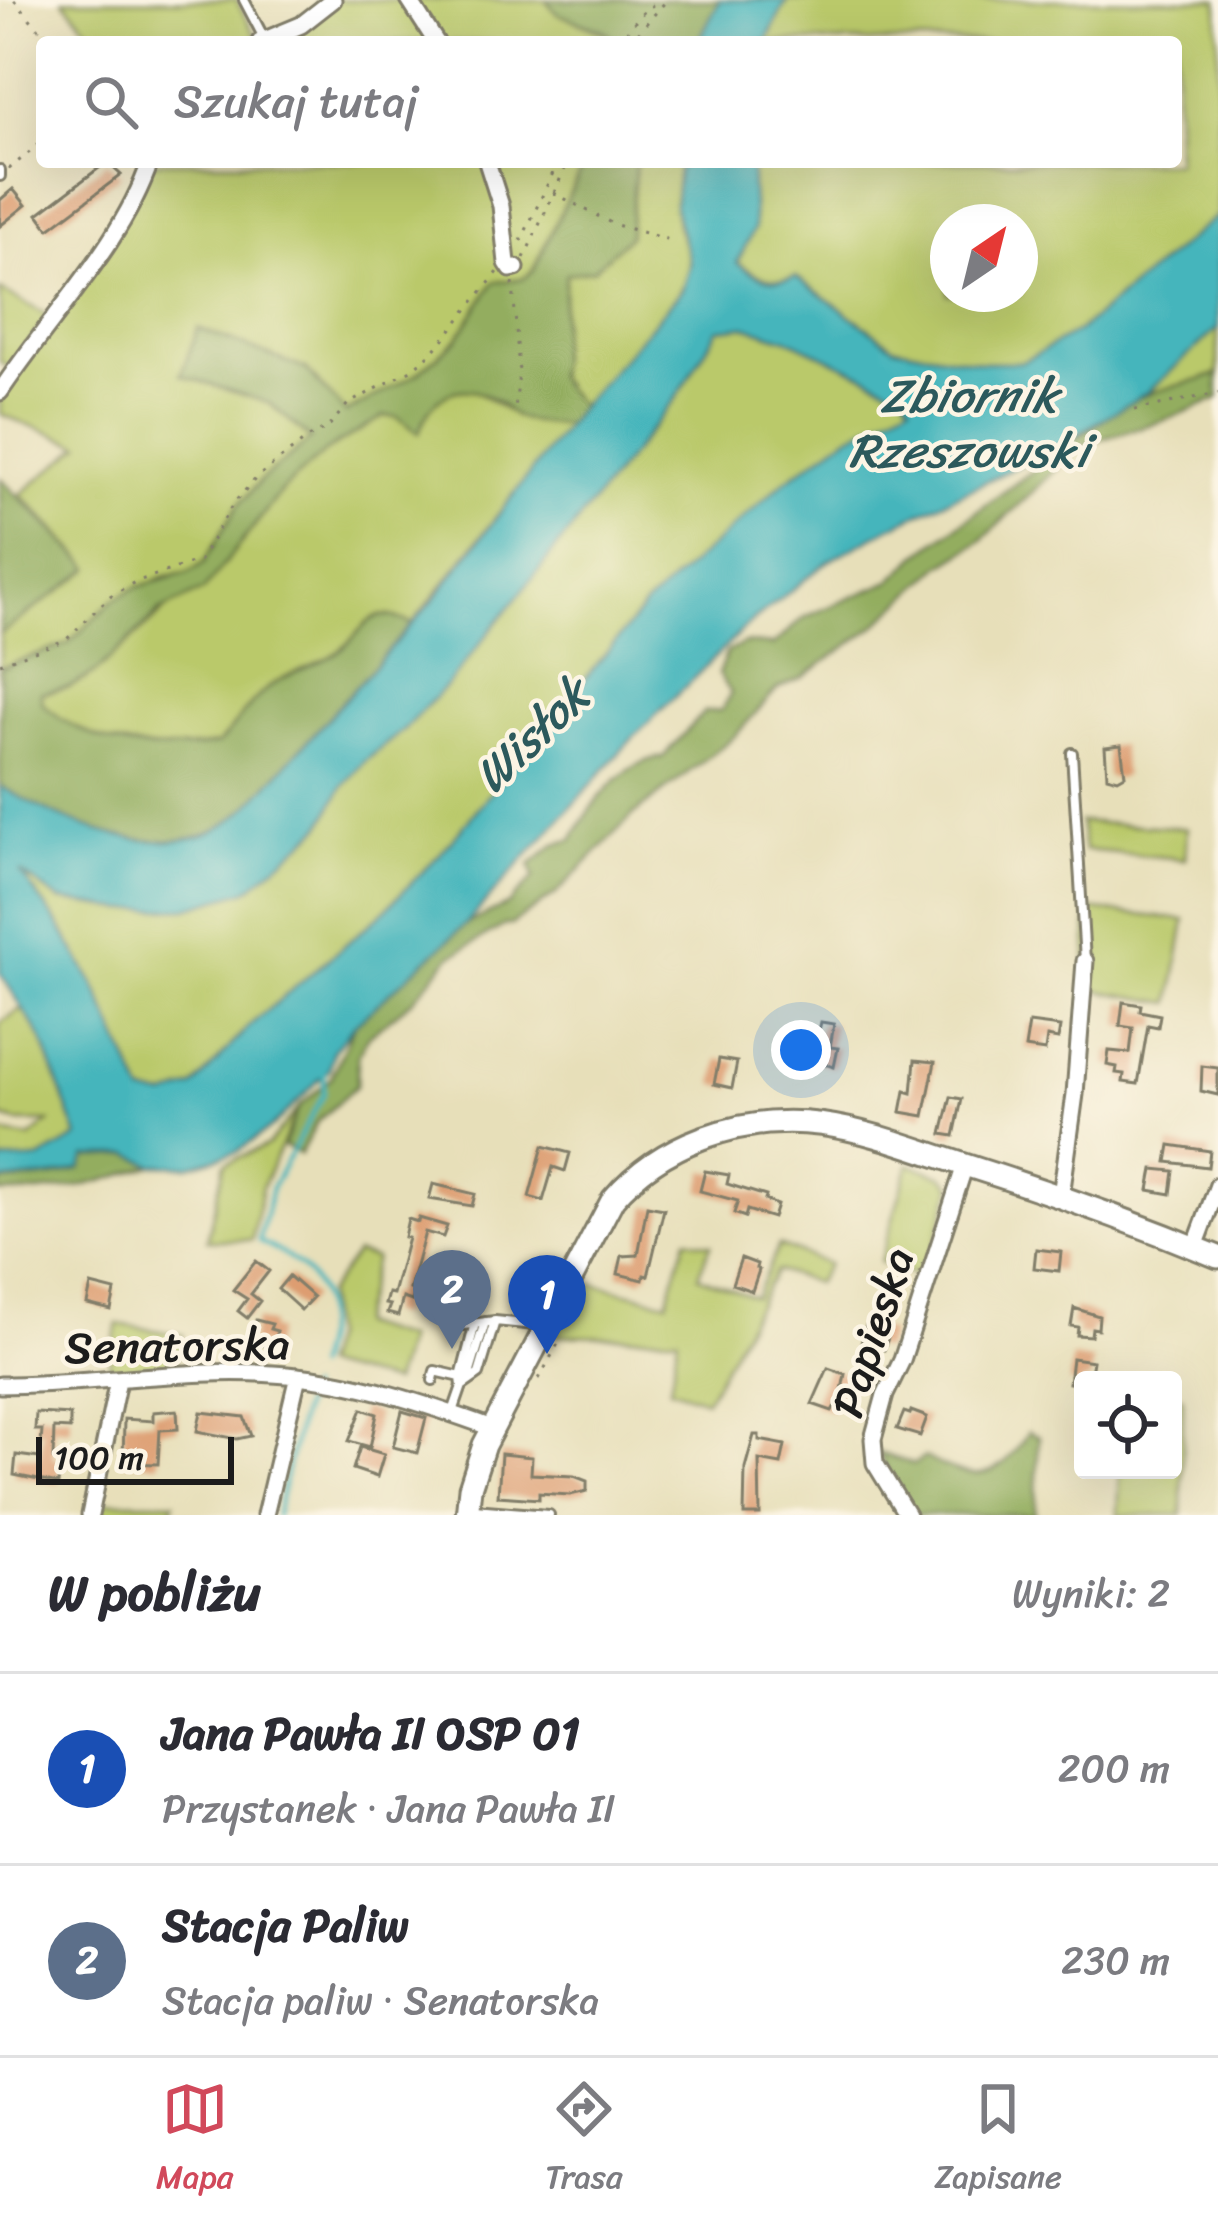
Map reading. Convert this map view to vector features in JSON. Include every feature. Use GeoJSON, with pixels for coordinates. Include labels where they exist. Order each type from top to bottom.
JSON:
{"type":"FeatureCollection","features":[{"type":"Feature","properties":{"kind":"street"},"geometry":{"type":"LineString","coordinates":[[274,36],[301,25],[333,0]]}},
{"type":"Feature","properties":{"kind":"street"},"geometry":{"type":"LineString","coordinates":[[410,0],[432,36]]}},
{"type":"Feature","properties":{"kind":"street"},"geometry":{"type":"LineString","coordinates":[[0,392],[48,320],[118,232],[147,168]]}},
{"type":"Feature","properties":{"kind":"street"},"geometry":{"type":"LineString","coordinates":[[489,168],[511,267]]}},
{"type":"Feature","properties":{"kind":"street"},"geometry":{"type":"LineString","coordinates":[[1063,1197],[1085,961]]}},
{"type":"Feature","properties":{"kind":"street"},"geometry":{"type":"LineString","coordinates":[[467,1512],[474,1474],[492,1429],[555,1328],[613,1199],[645,1168],[688,1143],[761,1121],[799,1120],[880,1136],[1063,1197],[1218,1257]]}},
{"type":"Feature","properties":{"kind":"street","name":"Papieska"},"geometry":{"type":"LineString","coordinates":[[907,1515],[874,1463],[873,1439],[965,1165]]}},
{"type":"Feature","properties":{"kind":"street"},"geometry":{"type":"LineString","coordinates":[[1195,1247],[1218,1185]]}},
{"type":"Feature","properties":{"kind":"street"},"geometry":{"type":"LineString","coordinates":[[266,1515],[298,1376]]}},
{"type":"Feature","properties":{"kind":"street","name":"Senatorska"},"geometry":{"type":"LineString","coordinates":[[0,1385],[298,1376],[453,1412],[492,1429]]}},
{"type":"Feature","properties":{"kind":"street"},"geometry":{"type":"LineString","coordinates":[[90,1515],[118,1380]]}},
{"type":"Feature","properties":{"kind":"lane"},"geometry":{"type":"LineString","coordinates":[[244,0],[260,36]]}},
{"type":"Feature","properties":{"kind":"lane"},"geometry":{"type":"LineString","coordinates":[[1072,753],[1085,961]]}},
{"type":"Feature","properties":{"kind":"lane"},"geometry":{"type":"LineString","coordinates":[[455,1326],[485,1322],[555,1328]]}},
{"type":"Feature","properties":{"kind":"lane"},"geometry":{"type":"LineString","coordinates":[[433,1380],[435,1371],[463,1381],[478,1374],[485,1322]]}},
{"type":"Feature","properties":{"kind":"lane"},"geometry":{"type":"LineString","coordinates":[[453,1412],[485,1322]]}},
{"type":"Feature","properties":{"kind":"lane"},"geometry":{"type":"LineString","coordinates":[[467,1512],[549,1515]]}},
{"type":"Feature","properties":{"kind":"path"},"geometry":{"type":"LineString","coordinates":[[14,0],[45,36]]}},
{"type":"Feature","properties":{"kind":"path"},"geometry":{"type":"LineString","coordinates":[[623,36],[638,16],[659,0]]}},
{"type":"Feature","properties":{"kind":"path"},"geometry":{"type":"LineString","coordinates":[[635,36],[667,0]]}},
{"type":"Feature","properties":{"kind":"path"},"geometry":{"type":"LineString","coordinates":[[1,173],[36,147]]}},
{"type":"Feature","properties":{"kind":"path"},"geometry":{"type":"LineString","coordinates":[[0,663],[66,640],[110,596],[135,582],[200,560],[233,504],[257,477],[327,428],[348,404],[411,370],[433,352],[511,267],[555,168]]}},
{"type":"Feature","properties":{"kind":"path"},"geometry":{"type":"LineString","coordinates":[[511,267],[522,264],[565,168]]}},
{"type":"Feature","properties":{"kind":"path"},"geometry":{"type":"LineString","coordinates":[[554,193],[613,224],[673,241]]}},
{"type":"Feature","properties":{"kind":"path"},"geometry":{"type":"LineString","coordinates":[[511,267],[519,373],[515,410]]}},
{"type":"Feature","properties":{"kind":"path"},"geometry":{"type":"LineString","coordinates":[[1135,410],[1218,393]]}},
{"type":"Feature","properties":{"kind":"path"},"geometry":{"type":"LineString","coordinates":[[537,1382],[555,1328]]}},
{"type":"Feature","properties":{"kind":"green space"},"geometry":{"type":"Polygon","coordinates":[[[63,0],[236,0],[256,36],[95,36],[63,0]]]}},
{"type":"Feature","properties":{"kind":"green space"},"geometry":{"type":"Polygon","coordinates":[[[316,0],[546,0],[562,14],[609,36],[256,36],[279,31],[319,5],[316,0]]]}},
{"type":"Feature","properties":{"kind":"green space"},"geometry":{"type":"Polygon","coordinates":[[[546,0],[720,0],[701,36],[611,36],[557,14],[546,0]]]}},
{"type":"Feature","properties":{"kind":"green space"},"geometry":{"type":"Polygon","coordinates":[[[787,0],[1218,0],[1218,215],[1081,329],[1023,363],[981,362],[895,347],[796,277],[765,278],[737,262],[754,229],[751,168],[1182,168],[1182,36],[769,36],[787,0]]]}},
{"type":"Feature","properties":{"kind":"green space"},"geometry":{"type":"Polygon","coordinates":[[[141,168],[582,168],[533,270],[524,278],[494,283],[457,339],[418,373],[346,414],[306,369],[181,375],[269,403],[312,439],[261,480],[237,507],[203,564],[187,573],[162,577],[101,611],[68,644],[0,668],[0,634],[91,568],[21,494],[81,445],[0,414],[0,398],[89,271],[81,269],[134,188],[141,168]]]}},
{"type":"Feature","properties":{"kind":"green space"},"geometry":{"type":"Polygon","coordinates":[[[582,168],[635,168],[629,236],[593,270],[566,274],[556,377],[580,407],[569,424],[519,418],[472,391],[440,399],[419,433],[397,417],[384,416],[326,451],[283,489],[204,590],[160,611],[95,673],[70,687],[41,693],[43,704],[62,719],[103,739],[170,749],[218,744],[266,690],[334,654],[372,619],[390,616],[412,624],[250,805],[203,835],[151,841],[72,822],[0,786],[0,668],[68,644],[113,600],[203,564],[237,507],[261,480],[311,439],[269,403],[181,375],[198,328],[306,369],[346,413],[418,373],[457,339],[494,282],[524,278],[533,271],[582,168]]]}},
{"type":"Feature","properties":{"kind":"green space"},"geometry":{"type":"Polygon","coordinates":[[[635,168],[682,168],[675,204],[689,263],[685,282],[660,319],[580,407],[556,377],[566,273],[629,236],[635,168]]]}},
{"type":"Feature","properties":{"kind":"green space"},"geometry":{"type":"Polygon","coordinates":[[[0,290],[49,316],[11,368],[0,362],[0,290]]]}},
{"type":"Feature","properties":{"kind":"green space"},"geometry":{"type":"Polygon","coordinates":[[[745,326],[790,340],[903,393],[912,403],[784,482],[646,605],[441,853],[378,917],[250,1025],[194,1087],[166,1097],[143,1094],[95,986],[60,925],[16,869],[60,900],[187,908],[248,889],[321,827],[343,786],[364,762],[448,684],[677,397],[718,329],[745,326]]]}},
{"type":"Feature","properties":{"kind":"green space"},"geometry":{"type":"Polygon","coordinates":[[[1218,328],[1218,374],[1168,391],[1148,392],[1218,328]]]}},
{"type":"Feature","properties":{"kind":"green space"},"geometry":{"type":"Polygon","coordinates":[[[1218,374],[1218,399],[1082,445],[981,541],[941,566],[873,628],[802,678],[777,689],[735,736],[633,815],[557,893],[511,925],[451,956],[412,1001],[368,1036],[358,1056],[357,1085],[317,1122],[300,1154],[283,1146],[299,1107],[331,1078],[354,1025],[466,924],[509,904],[534,877],[530,865],[555,844],[572,840],[598,799],[621,776],[663,757],[704,712],[722,710],[731,693],[718,674],[727,652],[745,643],[773,645],[805,617],[891,581],[919,554],[1124,404],[1218,374]]]}},
{"type":"Feature","properties":{"kind":"green space"},"geometry":{"type":"Polygon","coordinates":[[[457,388],[476,391],[516,417],[569,424],[412,624],[390,616],[372,619],[334,654],[266,690],[218,744],[170,749],[125,745],[83,731],[43,704],[41,693],[70,687],[94,673],[242,542],[283,489],[326,451],[384,416],[425,413],[437,399],[457,388]]]}},
{"type":"Feature","properties":{"kind":"green space"},"geometry":{"type":"Polygon","coordinates":[[[0,478],[91,568],[0,634],[0,478]]]}},
{"type":"Feature","properties":{"kind":"green space"},"geometry":{"type":"Polygon","coordinates":[[[1080,822],[1187,828],[1185,859],[1084,850],[1080,822]]]}},
{"type":"Feature","properties":{"kind":"green space"},"geometry":{"type":"Polygon","coordinates":[[[1087,909],[1185,920],[1171,1003],[1087,989],[1087,909]]]}},
{"type":"Feature","properties":{"kind":"green space"},"geometry":{"type":"Polygon","coordinates":[[[22,1008],[42,1039],[78,1137],[39,1159],[5,1162],[0,1161],[0,1133],[30,1138],[49,1122],[0,1117],[0,1023],[22,1008]]]}},
{"type":"Feature","properties":{"kind":"green space"},"geometry":{"type":"Polygon","coordinates":[[[299,1107],[262,1187],[252,1240],[207,1240],[224,1164],[268,1145],[299,1107]]]}},
{"type":"Feature","properties":{"kind":"green space"},"geometry":{"type":"Polygon","coordinates":[[[131,1154],[153,1165],[78,1186],[0,1193],[0,1182],[81,1169],[85,1157],[131,1154]]]}},
{"type":"Feature","properties":{"kind":"green space"},"geometry":{"type":"Polygon","coordinates":[[[909,1164],[943,1176],[953,1186],[924,1278],[880,1262],[909,1164]]]}},
{"type":"Feature","properties":{"kind":"green space"},"geometry":{"type":"Polygon","coordinates":[[[686,1239],[711,1244],[698,1276],[755,1297],[779,1245],[828,1264],[816,1283],[776,1270],[706,1400],[670,1388],[678,1337],[555,1335],[582,1281],[667,1302],[686,1239]]]}},
{"type":"Feature","properties":{"kind":"green space"},"geometry":{"type":"Polygon","coordinates":[[[356,1253],[375,1258],[358,1325],[406,1339],[393,1383],[321,1366],[330,1338],[326,1294],[356,1253]]]}},
{"type":"Feature","properties":{"kind":"green space"},"geometry":{"type":"Polygon","coordinates":[[[118,1324],[183,1335],[175,1370],[107,1373],[118,1324]]]}},
{"type":"Feature","properties":{"kind":"green space"},"geometry":{"type":"Polygon","coordinates":[[[1183,1397],[1182,1515],[1118,1515],[1120,1479],[1182,1479],[1183,1397]]]}},
{"type":"Feature","properties":{"kind":"green space"},"geometry":{"type":"Polygon","coordinates":[[[1028,1432],[1039,1437],[1035,1515],[912,1515],[878,1453],[914,1464],[925,1457],[958,1472],[984,1473],[1006,1461],[1028,1432]]]}},
{"type":"Feature","properties":{"kind":"green space"},"geometry":{"type":"Polygon","coordinates":[[[97,1502],[174,1502],[171,1515],[93,1515],[97,1502]]]}},
{"type":"Feature","properties":{"kind":"water"},"geometry":{"type":"Polygon","coordinates":[[[720,0],[787,0],[769,36],[701,36],[720,0]]]}},
{"type":"Feature","properties":{"kind":"water","name":"Zbiornik Rzeszowski"},"geometry":{"type":"Polygon","coordinates":[[[751,168],[754,229],[737,263],[765,278],[796,277],[895,347],[981,362],[1022,362],[1081,329],[1218,215],[1218,328],[1148,392],[1051,450],[827,562],[749,624],[632,739],[466,924],[354,1025],[334,1050],[329,1070],[272,1127],[237,1152],[189,1166],[153,1165],[130,1154],[86,1157],[81,1169],[0,1181],[0,1161],[39,1159],[78,1137],[42,1039],[0,973],[0,786],[72,822],[151,841],[203,835],[250,805],[433,601],[580,407],[682,290],[690,263],[674,207],[678,169],[751,168]],[[745,326],[718,329],[677,397],[448,684],[364,762],[343,786],[321,827],[248,890],[187,908],[125,910],[60,900],[20,872],[60,926],[95,986],[143,1094],[166,1097],[194,1087],[250,1025],[378,917],[441,853],[646,605],[784,482],[847,437],[911,403],[903,393],[790,340],[745,326]]]}},
{"type":"Feature","properties":{"kind":"building"},"geometry":{"type":"Polygon","coordinates":[[[99,168],[113,168],[121,175],[49,229],[38,214],[99,168]]]}},
{"type":"Feature","properties":{"kind":"building"},"geometry":{"type":"Polygon","coordinates":[[[13,189],[26,205],[0,226],[0,200],[13,189]]]}},
{"type":"Feature","properties":{"kind":"building"},"geometry":{"type":"Polygon","coordinates":[[[1121,745],[1125,775],[1118,779],[1107,776],[1105,747],[1121,745]]]}},
{"type":"Feature","properties":{"kind":"building"},"geometry":{"type":"Polygon","coordinates":[[[1123,1002],[1160,1015],[1158,1027],[1148,1025],[1138,1084],[1123,1082],[1124,1074],[1107,1065],[1109,1051],[1130,1053],[1133,1028],[1120,1026],[1123,1002]]]}},
{"type":"Feature","properties":{"kind":"building"},"geometry":{"type":"Polygon","coordinates":[[[821,1022],[834,1024],[830,1047],[838,1048],[834,1067],[812,1060],[821,1022]]]}},
{"type":"Feature","properties":{"kind":"building"},"geometry":{"type":"Polygon","coordinates":[[[1029,1023],[1060,1027],[1058,1039],[1047,1037],[1045,1051],[1025,1048],[1029,1023]]]}},
{"type":"Feature","properties":{"kind":"building"},"geometry":{"type":"Polygon","coordinates":[[[719,1059],[737,1062],[732,1088],[714,1084],[719,1059]]]}},
{"type":"Feature","properties":{"kind":"building"},"geometry":{"type":"Polygon","coordinates":[[[915,1060],[935,1062],[924,1116],[901,1112],[905,1091],[912,1093],[915,1060]]]}},
{"type":"Feature","properties":{"kind":"building"},"geometry":{"type":"Polygon","coordinates":[[[1202,1066],[1218,1068],[1218,1095],[1201,1091],[1202,1066]]]}},
{"type":"Feature","properties":{"kind":"building"},"geometry":{"type":"Polygon","coordinates":[[[951,1097],[962,1099],[954,1136],[942,1134],[951,1097]]]}},
{"type":"Feature","properties":{"kind":"building"},"geometry":{"type":"Polygon","coordinates":[[[1170,1145],[1210,1151],[1208,1167],[1167,1162],[1170,1145]]]}},
{"type":"Feature","properties":{"kind":"building"},"geometry":{"type":"Polygon","coordinates":[[[543,1146],[570,1153],[565,1171],[553,1167],[543,1201],[529,1197],[543,1146]]]}},
{"type":"Feature","properties":{"kind":"building"},"geometry":{"type":"Polygon","coordinates":[[[1153,1169],[1174,1171],[1171,1194],[1149,1190],[1153,1169]]]}},
{"type":"Feature","properties":{"kind":"building"},"geometry":{"type":"Polygon","coordinates":[[[705,1171],[729,1175],[727,1184],[766,1196],[765,1200],[777,1205],[773,1218],[747,1210],[745,1217],[734,1213],[738,1201],[700,1191],[705,1171]]]}},
{"type":"Feature","properties":{"kind":"building"},"geometry":{"type":"Polygon","coordinates":[[[433,1184],[475,1194],[472,1206],[429,1199],[433,1184]]]}},
{"type":"Feature","properties":{"kind":"building"},"geometry":{"type":"Polygon","coordinates":[[[647,1206],[664,1209],[648,1276],[643,1280],[618,1274],[622,1256],[638,1255],[647,1206]]]}},
{"type":"Feature","properties":{"kind":"building"},"geometry":{"type":"Polygon","coordinates":[[[419,1218],[447,1226],[443,1237],[425,1232],[410,1289],[415,1291],[412,1301],[403,1298],[398,1316],[387,1313],[388,1293],[393,1294],[408,1238],[404,1237],[408,1219],[418,1222],[419,1218]]]}},
{"type":"Feature","properties":{"kind":"building"},"geometry":{"type":"Polygon","coordinates":[[[1036,1249],[1061,1252],[1059,1271],[1034,1268],[1036,1249]]]}},
{"type":"Feature","properties":{"kind":"building"},"geometry":{"type":"Polygon","coordinates":[[[741,1258],[757,1264],[759,1270],[752,1291],[732,1284],[741,1258]]]}},
{"type":"Feature","properties":{"kind":"building"},"geometry":{"type":"Polygon","coordinates":[[[256,1261],[269,1271],[251,1294],[260,1301],[247,1318],[238,1311],[247,1299],[233,1290],[256,1261]]]}},
{"type":"Feature","properties":{"kind":"building"},"geometry":{"type":"Polygon","coordinates":[[[289,1276],[313,1297],[301,1310],[278,1289],[289,1276]]]}},
{"type":"Feature","properties":{"kind":"building"},"geometry":{"type":"Polygon","coordinates":[[[91,1285],[115,1291],[111,1310],[87,1304],[91,1285]]]}},
{"type":"Feature","properties":{"kind":"building"},"geometry":{"type":"Polygon","coordinates":[[[1074,1308],[1099,1316],[1098,1329],[1092,1328],[1091,1336],[1077,1335],[1078,1327],[1071,1326],[1074,1308]]]}},
{"type":"Feature","properties":{"kind":"building"},"geometry":{"type":"Polygon","coordinates":[[[256,1320],[272,1324],[270,1329],[277,1331],[272,1348],[250,1342],[256,1320]]]}},
{"type":"Feature","properties":{"kind":"building"},"geometry":{"type":"Polygon","coordinates":[[[866,1325],[890,1332],[884,1350],[861,1343],[866,1325]]]}},
{"type":"Feature","properties":{"kind":"building"},"geometry":{"type":"Polygon","coordinates":[[[1072,1358],[1093,1361],[1091,1371],[1074,1371],[1074,1384],[1069,1383],[1072,1358]]]}},
{"type":"Feature","properties":{"kind":"building"},"geometry":{"type":"Polygon","coordinates":[[[828,1368],[845,1374],[832,1411],[812,1404],[828,1368]]]}},
{"type":"Feature","properties":{"kind":"building"},"geometry":{"type":"Polygon","coordinates":[[[362,1409],[377,1414],[370,1447],[349,1441],[362,1409]]]}},
{"type":"Feature","properties":{"kind":"building"},"geometry":{"type":"Polygon","coordinates":[[[177,1410],[178,1429],[160,1430],[158,1464],[123,1463],[124,1419],[153,1421],[153,1412],[177,1410]]]}},
{"type":"Feature","properties":{"kind":"building"},"geometry":{"type":"Polygon","coordinates":[[[402,1411],[426,1418],[417,1453],[393,1447],[402,1411]]]}},
{"type":"Feature","properties":{"kind":"building"},"geometry":{"type":"Polygon","coordinates":[[[201,1412],[244,1417],[251,1436],[237,1439],[197,1431],[201,1412]]]}},
{"type":"Feature","properties":{"kind":"building"},"geometry":{"type":"Polygon","coordinates":[[[904,1412],[927,1417],[920,1436],[897,1429],[904,1412]]]}},
{"type":"Feature","properties":{"kind":"building"},"geometry":{"type":"Polygon","coordinates":[[[36,1413],[70,1415],[70,1429],[54,1428],[53,1459],[60,1459],[58,1484],[14,1475],[16,1455],[40,1458],[42,1430],[35,1430],[36,1413]]]}},
{"type":"Feature","properties":{"kind":"building"},"geometry":{"type":"Polygon","coordinates":[[[754,1435],[785,1445],[781,1464],[759,1460],[760,1515],[744,1515],[745,1468],[754,1435]]]}},
{"type":"Feature","properties":{"kind":"building"},"geometry":{"type":"Polygon","coordinates":[[[360,1447],[384,1454],[377,1477],[353,1469],[360,1447]]]}},
{"type":"Feature","properties":{"kind":"building"},"geometry":{"type":"Polygon","coordinates":[[[501,1454],[532,1457],[531,1474],[574,1476],[587,1481],[587,1491],[539,1493],[539,1499],[498,1496],[501,1454]]]}},
{"type":"Feature","properties":{"kind":"waterway"},"geometry":{"type":"LineString","coordinates":[[314,1368],[324,1323],[318,1290],[297,1264],[259,1241],[272,1187],[324,1094],[324,1073]]}},
{"type":"Feature","properties":{"kind":"waterway"},"geometry":{"type":"LineString","coordinates":[[276,1515],[307,1389]]}},
{"type":"Feature","properties":{"kind":"place","name":"Stacja Paliw"},"geometry":{"type":"Point","coordinates":[452,1349]}},
{"type":"Feature","properties":{"kind":"place","name":"Jana Pawła II OSP 01"},"geometry":{"type":"Point","coordinates":[547,1354]}},
{"type":"Feature","properties":{"kind":"water label","name":"Wisłok"},"geometry":{"type":"Point","coordinates":[531,735]}}]}
